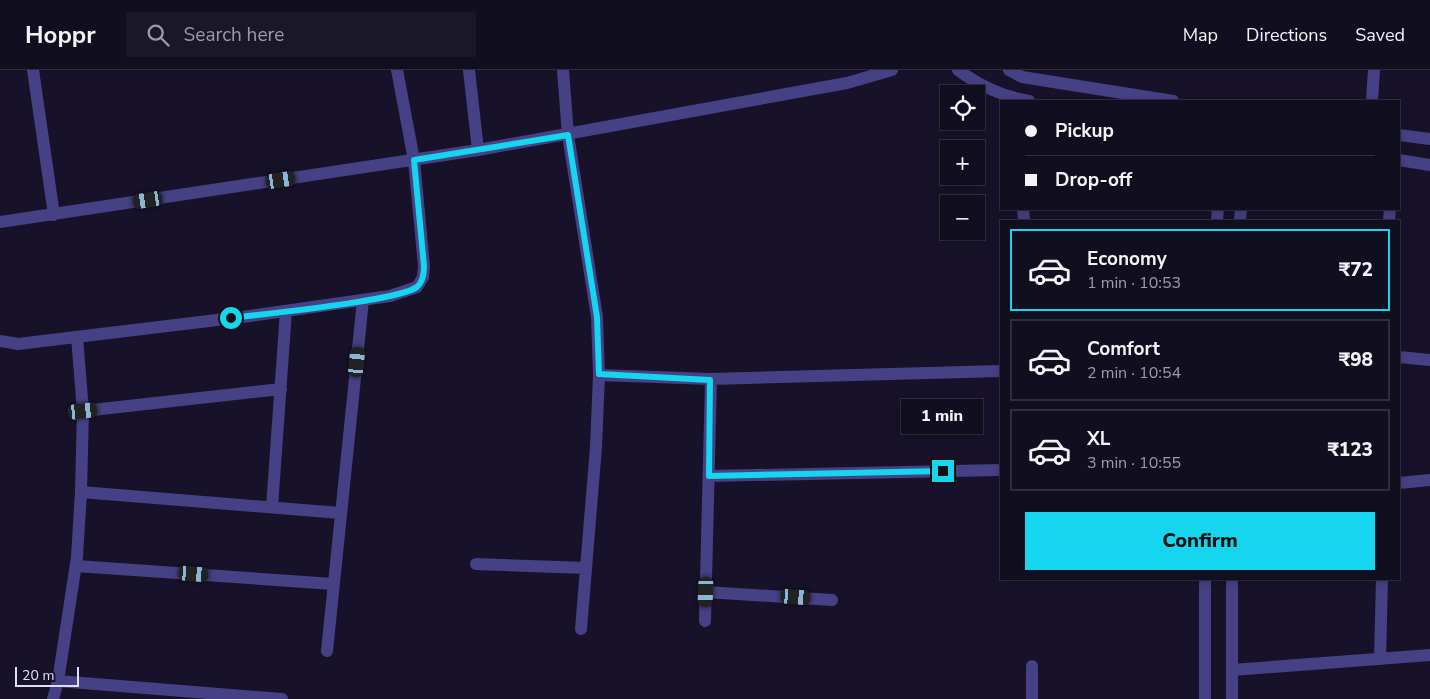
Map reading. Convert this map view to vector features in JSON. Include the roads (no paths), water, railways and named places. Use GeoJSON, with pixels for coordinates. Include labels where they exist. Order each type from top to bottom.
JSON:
{"type":"FeatureCollection","features":[{"type":"Feature","properties":{"kind":"street"},"geometry":{"type":"LineString","coordinates":[[33,70],[54,215]]}},
{"type":"Feature","properties":{"kind":"street"},"geometry":{"type":"LineString","coordinates":[[0,341],[18,344],[286,311],[363,300],[404,292],[417,287],[423,277],[414,160],[398,70]]}},
{"type":"Feature","properties":{"kind":"street"},"geometry":{"type":"LineString","coordinates":[[469,70],[478,150]]}},
{"type":"Feature","properties":{"kind":"street"},"geometry":{"type":"LineString","coordinates":[[563,70],[568,135],[597,317],[599,374],[596,447],[581,629]]}},
{"type":"Feature","properties":{"kind":"street"},"geometry":{"type":"LineString","coordinates":[[0,222],[568,135],[847,84],[892,70]]}},
{"type":"Feature","properties":{"kind":"street"},"geometry":{"type":"LineString","coordinates":[[958,70],[972,80],[1016,100]]}},
{"type":"Feature","properties":{"kind":"street"},"geometry":{"type":"LineString","coordinates":[[1009,70],[1022,77],[1167,100]]}},
{"type":"Feature","properties":{"kind":"street"},"geometry":{"type":"LineString","coordinates":[[1372,100],[1374,70]]}},
{"type":"Feature","properties":{"kind":"street"},"geometry":{"type":"LineString","coordinates":[[1400,135],[1430,139]]}},
{"type":"Feature","properties":{"kind":"street"},"geometry":{"type":"LineString","coordinates":[[1400,160],[1430,165]]}},
{"type":"Feature","properties":{"kind":"street"},"geometry":{"type":"LineString","coordinates":[[327,651],[363,300]]}},
{"type":"Feature","properties":{"kind":"street"},"geometry":{"type":"LineString","coordinates":[[272,507],[286,311]]}},
{"type":"Feature","properties":{"kind":"street"},"geometry":{"type":"LineString","coordinates":[[53,699],[58,681],[76,566],[81,492],[83,411],[77,337]]}},
{"type":"Feature","properties":{"kind":"street"},"geometry":{"type":"LineString","coordinates":[[1400,357],[1430,360]]}},
{"type":"Feature","properties":{"kind":"street"},"geometry":{"type":"LineString","coordinates":[[599,374],[710,380],[1000,371]]}},
{"type":"Feature","properties":{"kind":"street"},"geometry":{"type":"LineString","coordinates":[[705,621],[710,380]]}},
{"type":"Feature","properties":{"kind":"street"},"geometry":{"type":"LineString","coordinates":[[83,411],[281,389]]}},
{"type":"Feature","properties":{"kind":"street"},"geometry":{"type":"LineString","coordinates":[[709,476],[1000,470]]}},
{"type":"Feature","properties":{"kind":"street"},"geometry":{"type":"LineString","coordinates":[[1400,483],[1430,480]]}},
{"type":"Feature","properties":{"kind":"street"},"geometry":{"type":"LineString","coordinates":[[81,492],[340,513]]}},
{"type":"Feature","properties":{"kind":"street"},"geometry":{"type":"LineString","coordinates":[[476,564],[586,568]]}},
{"type":"Feature","properties":{"kind":"street"},"geometry":{"type":"LineString","coordinates":[[76,566],[333,584]]}},
{"type":"Feature","properties":{"kind":"street"},"geometry":{"type":"LineString","coordinates":[[1205,580],[1205,699]]}},
{"type":"Feature","properties":{"kind":"street"},"geometry":{"type":"LineString","coordinates":[[1232,580],[1232,699]]}},
{"type":"Feature","properties":{"kind":"street"},"geometry":{"type":"LineString","coordinates":[[1380,660],[1382,580]]}},
{"type":"Feature","properties":{"kind":"street"},"geometry":{"type":"LineString","coordinates":[[706,592],[832,600]]}},
{"type":"Feature","properties":{"kind":"street"},"geometry":{"type":"LineString","coordinates":[[1232,670],[1430,655]]}},
{"type":"Feature","properties":{"kind":"street"},"geometry":{"type":"LineString","coordinates":[[1032,666],[1032,699]]}},
{"type":"Feature","properties":{"kind":"street"},"geometry":{"type":"LineString","coordinates":[[58,681],[282,699]]}}]}
